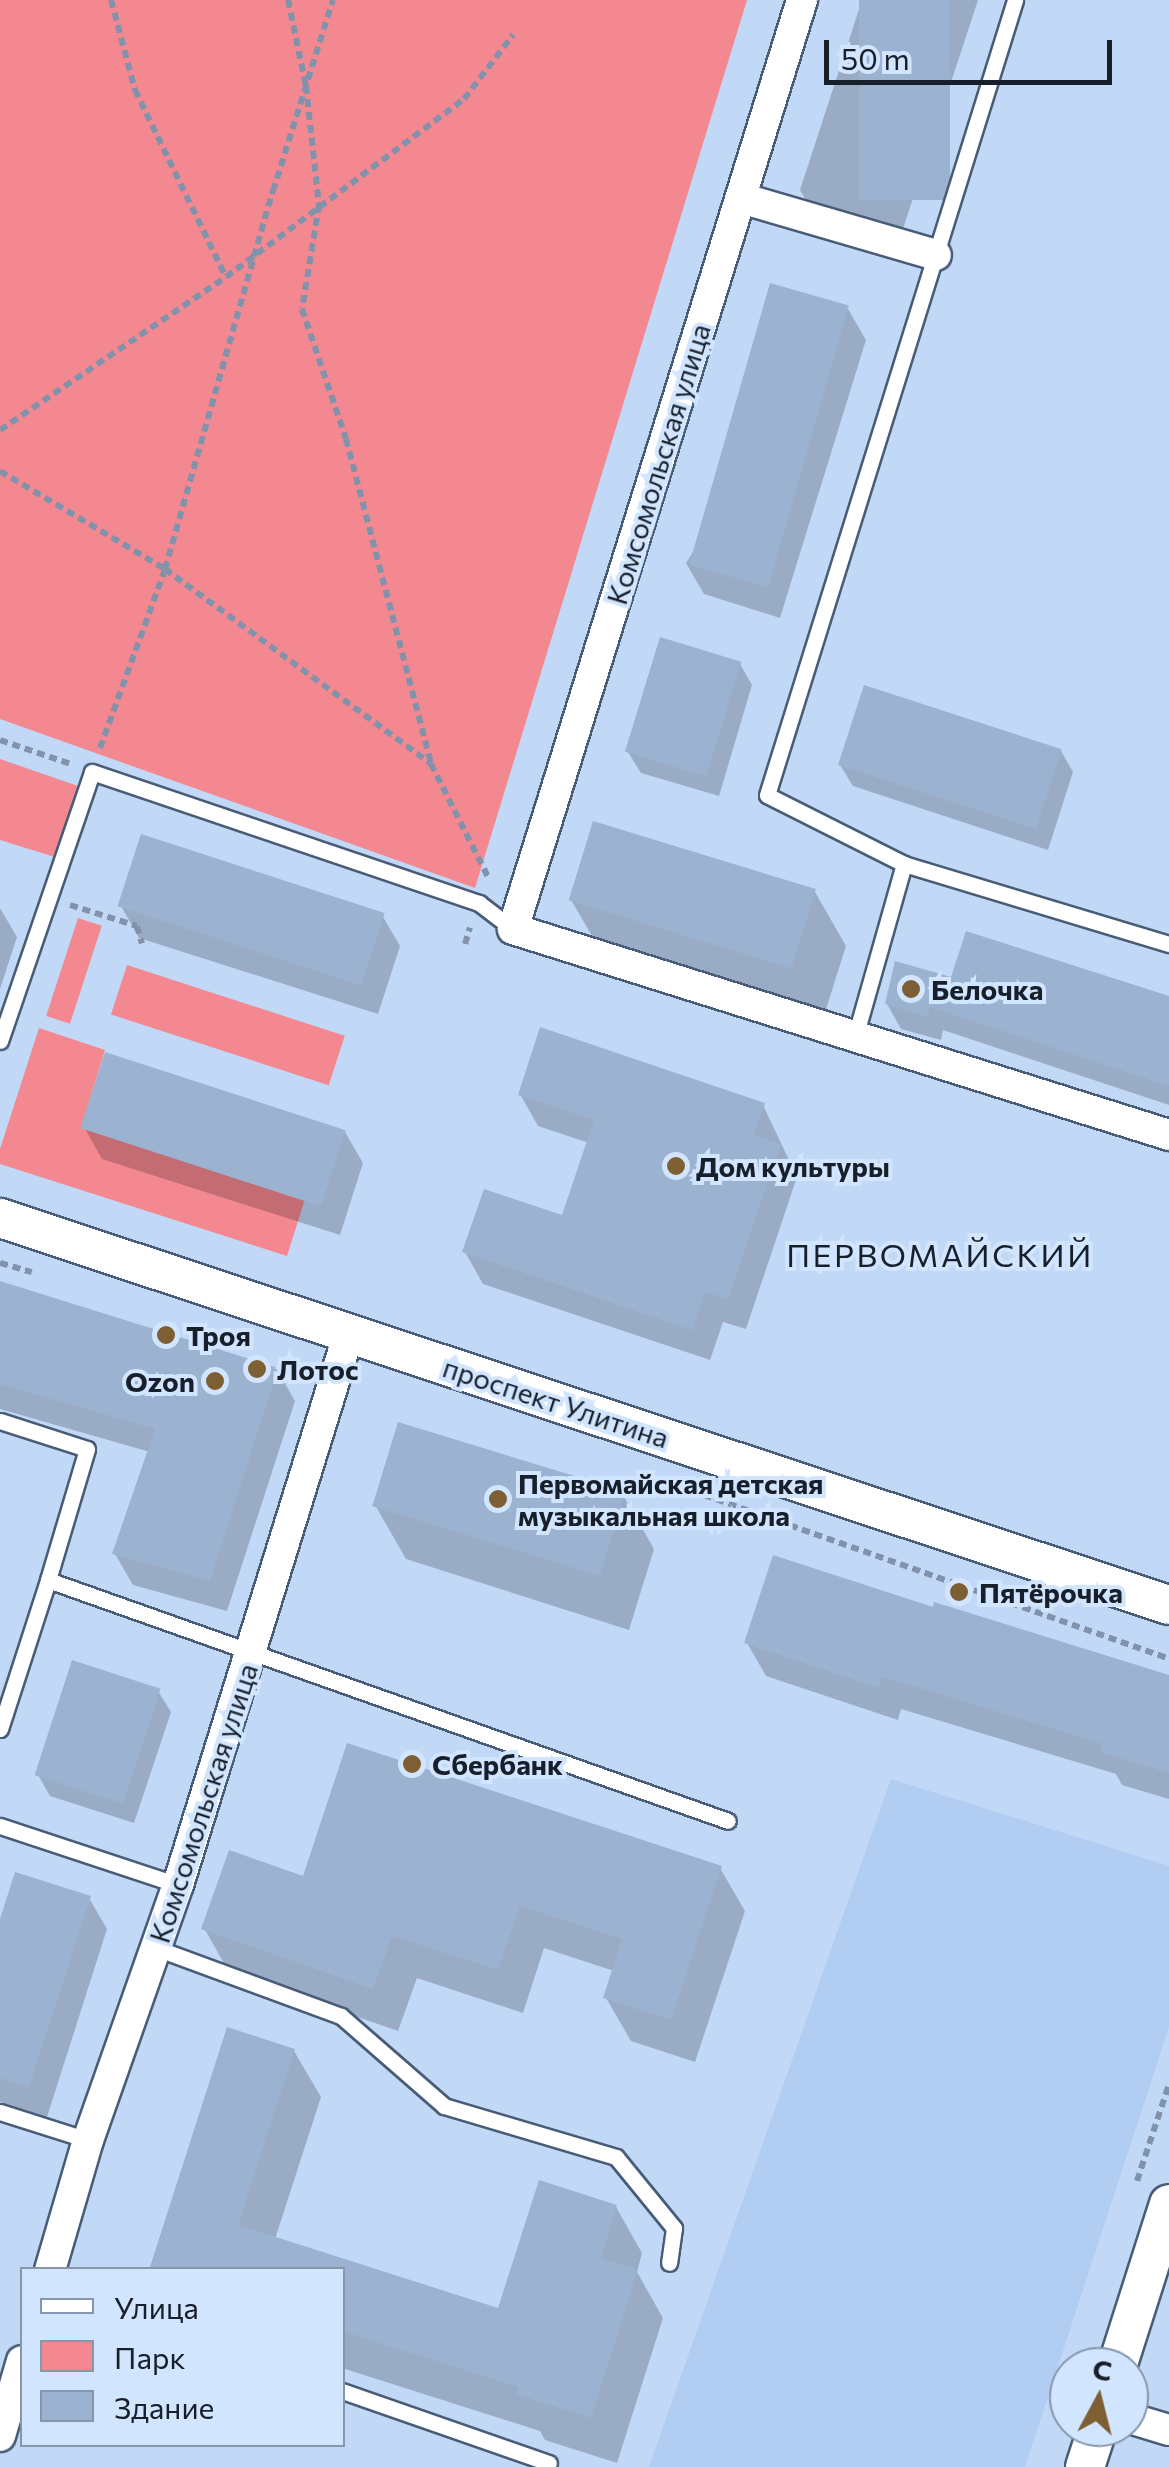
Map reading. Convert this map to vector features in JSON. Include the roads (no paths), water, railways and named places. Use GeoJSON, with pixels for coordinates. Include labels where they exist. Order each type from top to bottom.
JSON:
{"type":"FeatureCollection","features":[{"type":"Feature","properties":{"kind":"street","name":"Комсомольская улица"},"geometry":{"type":"LineString","coordinates":[[513,928],[802,0]]}},
{"type":"Feature","properties":{"kind":"street"},"geometry":{"type":"LineString","coordinates":[[741,198],[936,254]]}},
{"type":"Feature","properties":{"kind":"street"},"geometry":{"type":"LineString","coordinates":[[513,928],[1169,1136]]}},
{"type":"Feature","properties":{"kind":"street","name":"проспект Улитина"},"geometry":{"type":"LineString","coordinates":[[0,1218],[1169,1604]]}},
{"type":"Feature","properties":{"kind":"street","name":"Комсомольская улица"},"geometry":{"type":"LineString","coordinates":[[51,2267],[88,2140],[178,1885],[252,1654],[350,1333]]}},
{"type":"Feature","properties":{"kind":"street"},"geometry":{"type":"LineString","coordinates":[[1123,2347],[1169,2204]]}},
{"type":"Feature","properties":{"kind":"street"},"geometry":{"type":"LineString","coordinates":[[0,2436],[20,2368]]}},
{"type":"Feature","properties":{"kind":"lane"},"geometry":{"type":"LineString","coordinates":[[1015,0],[767,795],[904,864],[1169,944]]}},
{"type":"Feature","properties":{"kind":"lane"},"geometry":{"type":"LineString","coordinates":[[0,1041],[92,772],[478,903],[513,928]]}},
{"type":"Feature","properties":{"kind":"lane"},"geometry":{"type":"LineString","coordinates":[[855,1037],[904,864]]}},
{"type":"Feature","properties":{"kind":"lane"},"geometry":{"type":"LineString","coordinates":[[0,1421],[87,1448],[0,1729]]}},
{"type":"Feature","properties":{"kind":"lane"},"geometry":{"type":"LineString","coordinates":[[48,1580],[728,1821]]}},
{"type":"Feature","properties":{"kind":"lane"},"geometry":{"type":"LineString","coordinates":[[0,1826],[178,1885]]}},
{"type":"Feature","properties":{"kind":"lane"},"geometry":{"type":"LineString","coordinates":[[156,1948],[342,2016],[444,2106],[616,2157],[674,2228],[669,2264]]}},
{"type":"Feature","properties":{"kind":"lane"},"geometry":{"type":"LineString","coordinates":[[0,2112],[88,2140]]}},
{"type":"Feature","properties":{"kind":"lane"},"geometry":{"type":"LineString","coordinates":[[345,2392],[549,2463]]}},
{"type":"Feature","properties":{"kind":"place","name":"Белочка"},"geometry":{"type":"Point","coordinates":[911,989]}},
{"type":"Feature","properties":{"kind":"place","name":"Дом культуры"},"geometry":{"type":"Point","coordinates":[676,1166]}},
{"type":"Feature","properties":{"kind":"place","name":"Троя"},"geometry":{"type":"Point","coordinates":[166,1335]}},
{"type":"Feature","properties":{"kind":"place","name":"Лотос"},"geometry":{"type":"Point","coordinates":[257,1369]}},
{"type":"Feature","properties":{"kind":"place","name":"Ozon"},"geometry":{"type":"Point","coordinates":[215,1381]}},
{"type":"Feature","properties":{"kind":"place","name":"Первомайская детская музыкальная школа"},"geometry":{"type":"Point","coordinates":[498,1499]}},
{"type":"Feature","properties":{"kind":"place","name":"Пятёрочка"},"geometry":{"type":"Point","coordinates":[959,1592]}},
{"type":"Feature","properties":{"kind":"place","name":"Сбербанк"},"geometry":{"type":"Point","coordinates":[412,1764]}},
{"type":"Feature","properties":{"kind":"district","name":"ПЕРВОМАЙСКИЙ"},"geometry":{"type":"Point","coordinates":[940,1254]}}]}
